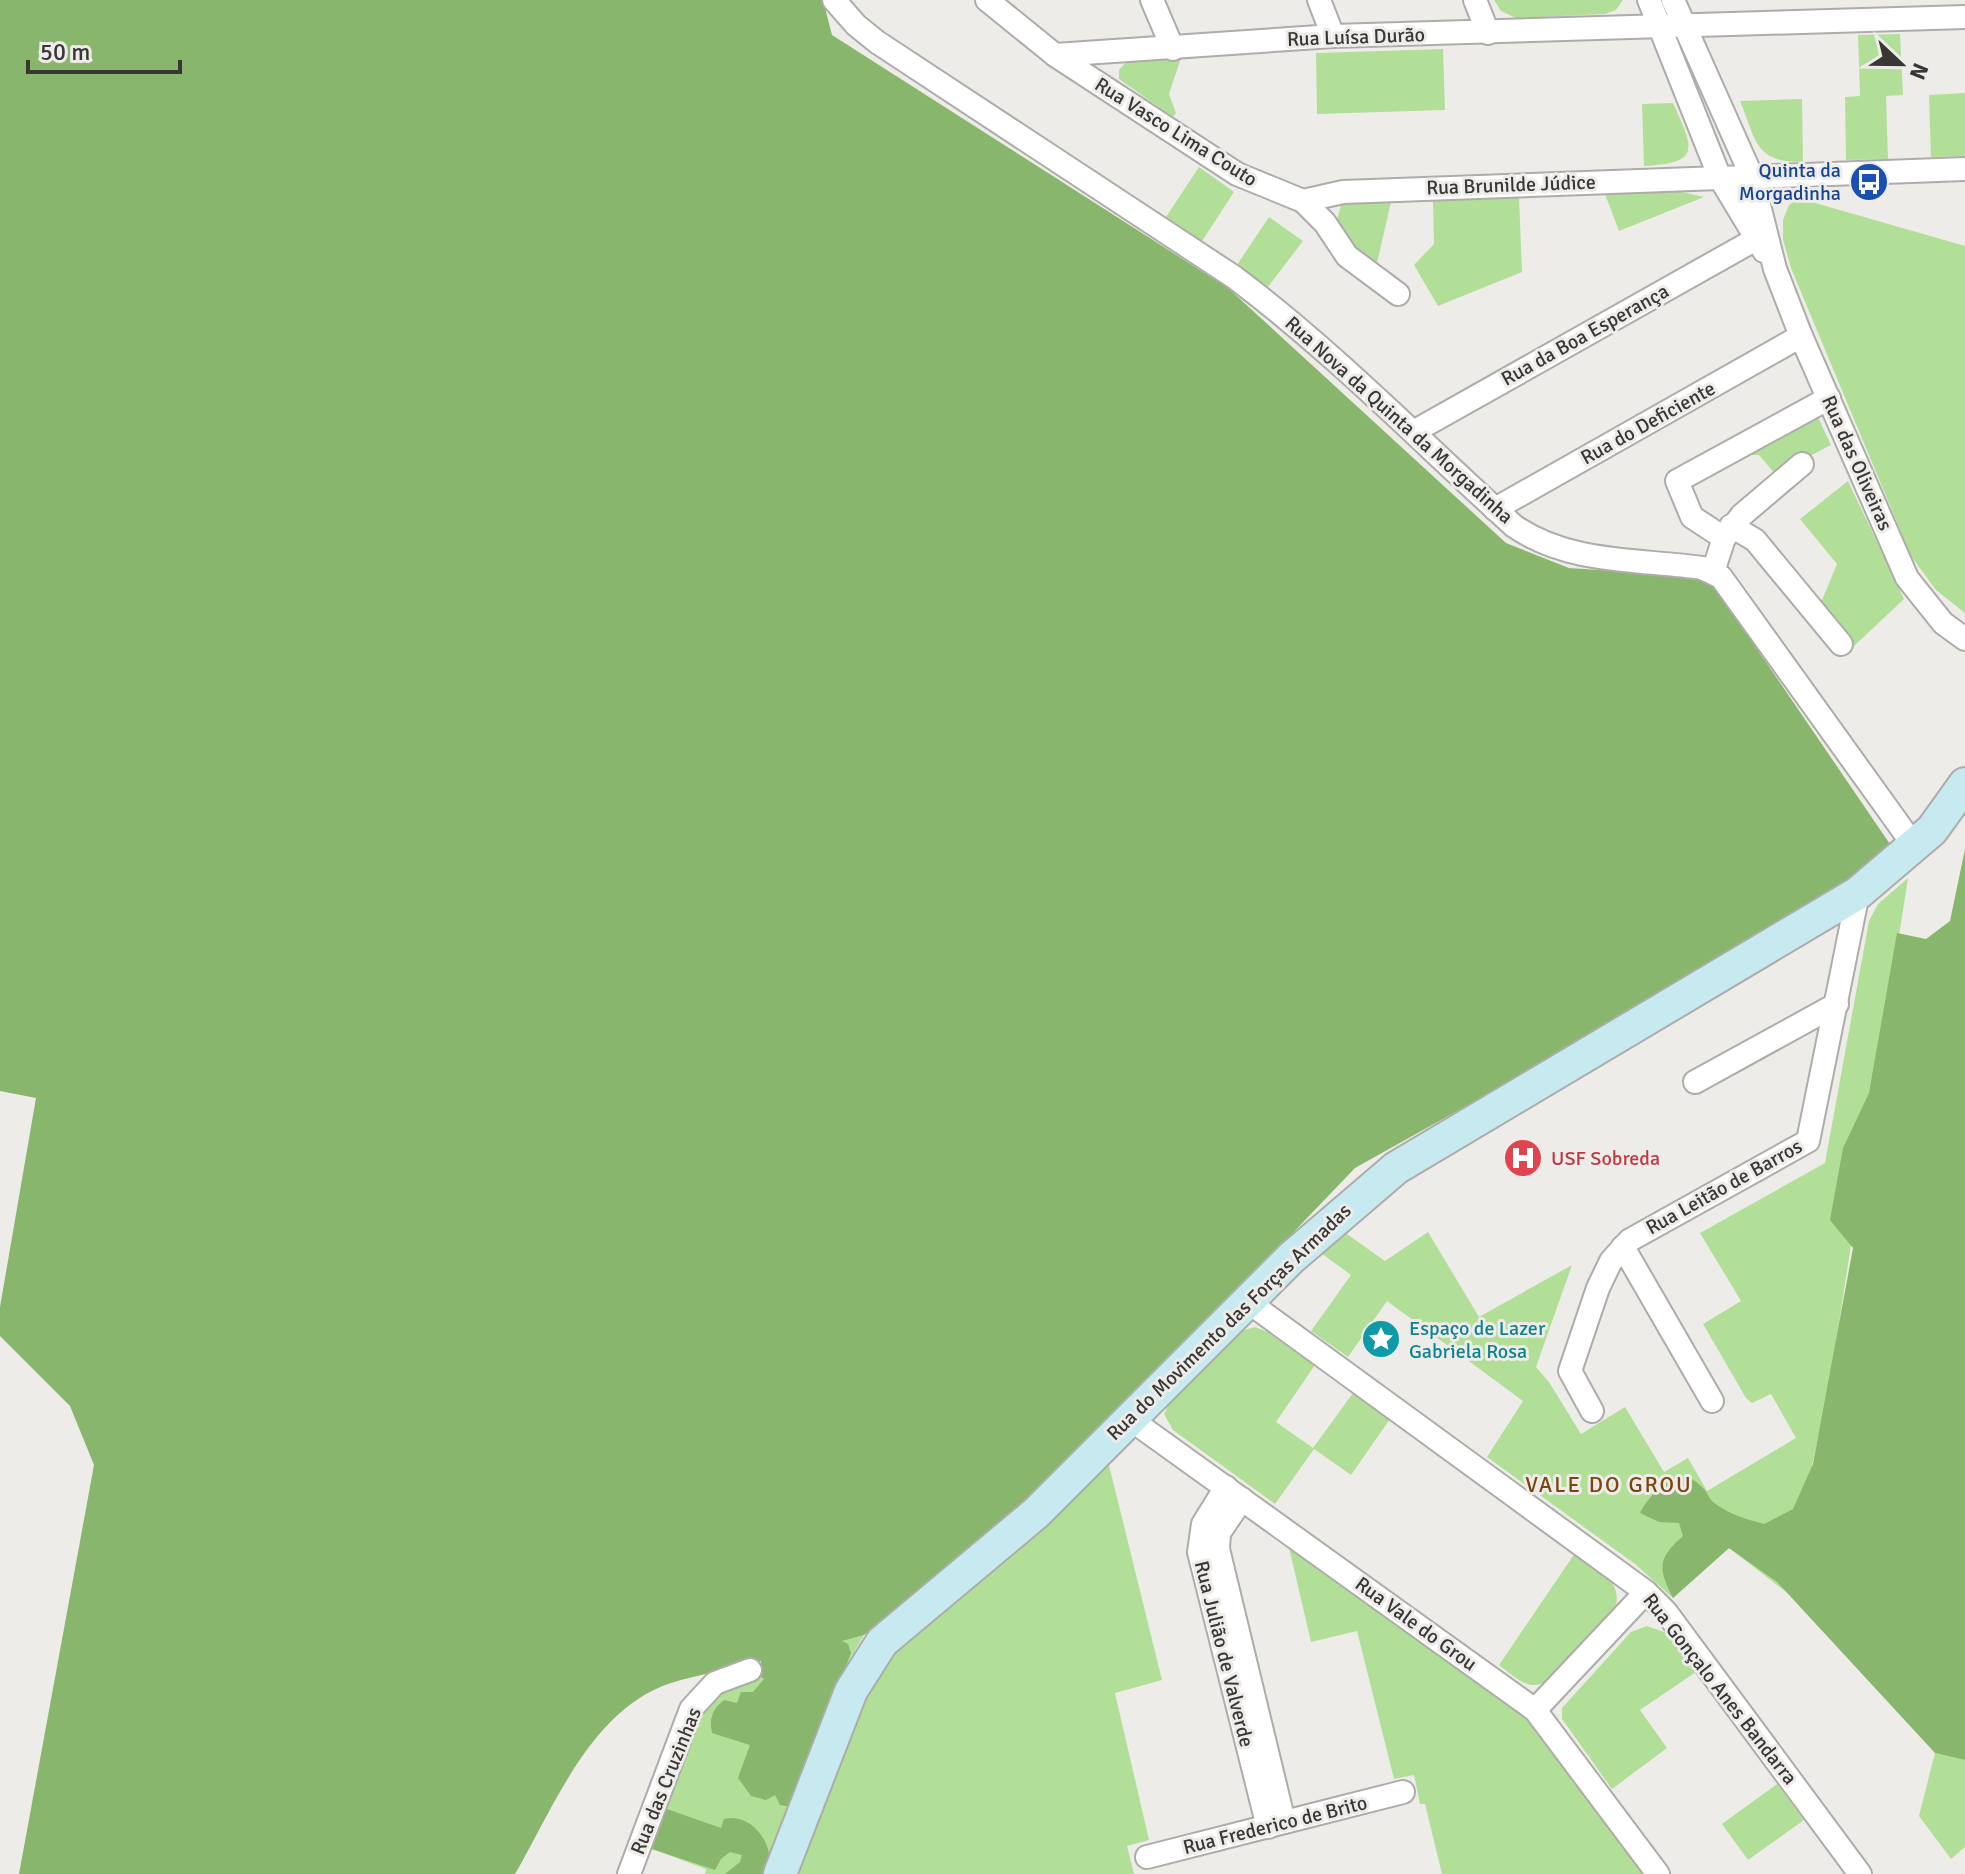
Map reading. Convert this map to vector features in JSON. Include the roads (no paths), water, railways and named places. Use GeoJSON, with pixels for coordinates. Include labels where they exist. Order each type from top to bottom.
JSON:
{"type":"FeatureCollection","features":[{"type":"Feature","properties":{"kind":"main road","name":"Rua do Movimento das Forças Armadas"},"geometry":{"type":"LineString","coordinates":[[780,1874],[851,1691],[882,1642],[1009,1538],[1247,1301],[1347,1207],[1396,1168],[1858,893],[1915,847],[1950,809],[1965,784]]}},
{"type":"Feature","properties":{"kind":"street","name":"Rua Nova da Quinta da Morgadinha"},"geometry":{"type":"LineString","coordinates":[[834,0],[856,25],[877,42],[1234,277],[1335,357],[1514,526],[1549,547],[1713,572]]}},
{"type":"Feature","properties":{"kind":"street","name":"Rua Vasco Lima Couto"},"geometry":{"type":"LineString","coordinates":[[987,0],[1055,55],[1237,174],[1303,201],[1323,220],[1350,258],[1398,294]]}},
{"type":"Feature","properties":{"kind":"street"},"geometry":{"type":"LineString","coordinates":[[1152,0],[1173,49]]}},
{"type":"Feature","properties":{"kind":"street"},"geometry":{"type":"LineString","coordinates":[[1319,0],[1333,36]]}},
{"type":"Feature","properties":{"kind":"street"},"geometry":{"type":"LineString","coordinates":[[1475,0],[1488,33]]}},
{"type":"Feature","properties":{"kind":"street","name":"Rua das Oliveiras"},"geometry":{"type":"LineString","coordinates":[[1649,0],[1720,178],[1775,269]]}},
{"type":"Feature","properties":{"kind":"street","name":"Rua das Oliveiras"},"geometry":{"type":"LineString","coordinates":[[1673,0],[1752,177],[1775,269],[1801,336],[1907,578],[1943,623],[1965,639]]}},
{"type":"Feature","properties":{"kind":"street"},"geometry":{"type":"LineString","coordinates":[[1658,24],[1849,10],[1965,17]]}},
{"type":"Feature","properties":{"kind":"street","name":"Rua Luísa Durão"},"geometry":{"type":"LineString","coordinates":[[1055,55],[1333,36],[1488,33],[1658,24]]}},
{"type":"Feature","properties":{"kind":"street"},"geometry":{"type":"LineString","coordinates":[[1720,178],[1965,169]]}},
{"type":"Feature","properties":{"kind":"street","name":"Rua Brunilde Júdice"},"geometry":{"type":"LineString","coordinates":[[1303,201],[1343,192],[1720,178]]}},
{"type":"Feature","properties":{"kind":"street","name":"Rua da Boa Esperança"},"geometry":{"type":"LineString","coordinates":[[1415,431],[1756,239]]}},
{"type":"Feature","properties":{"kind":"street","name":"Rua do Deficiente"},"geometry":{"type":"LineString","coordinates":[[1495,509],[1801,336]]}},
{"type":"Feature","properties":{"kind":"street"},"geometry":{"type":"LineString","coordinates":[[1829,398],[1677,481],[1692,517],[1755,540],[1841,644]]}},
{"type":"Feature","properties":{"kind":"street"},"geometry":{"type":"LineString","coordinates":[[1802,464],[1728,532],[1713,572],[1728,584],[1915,847]]}},
{"type":"Feature","properties":{"kind":"street","name":"Rua Leitão de Barros"},"geometry":{"type":"LineString","coordinates":[[1592,1411],[1570,1371],[1598,1288],[1611,1261],[1630,1240],[1808,1141],[1858,893]]}},
{"type":"Feature","properties":{"kind":"street"},"geometry":{"type":"LineString","coordinates":[[1695,1082],[1837,1004]]}},
{"type":"Feature","properties":{"kind":"street"},"geometry":{"type":"LineString","coordinates":[[1623,1247],[1712,1401]]}},
{"type":"Feature","properties":{"kind":"street","name":"Rua Gonçalo Anes Bandarra"},"geometry":{"type":"LineString","coordinates":[[1247,1301],[1646,1592],[1666,1612],[1860,1874]]}},
{"type":"Feature","properties":{"kind":"street","name":"Rua Vale do Grou"},"geometry":{"type":"LineString","coordinates":[[1130,1419],[1535,1710],[1658,1874]]}},
{"type":"Feature","properties":{"kind":"street","name":"Rua Julião de Valverde"},"geometry":{"type":"LineString","coordinates":[[1234,1493],[1203,1524],[1199,1552],[1276,1825]]}},
{"type":"Feature","properties":{"kind":"street"},"geometry":{"type":"LineString","coordinates":[[1535,1710],[1646,1592]]}},
{"type":"Feature","properties":{"kind":"street","name":"Rua das Cruzinhas"},"geometry":{"type":"LineString","coordinates":[[629,1874],[691,1709],[715,1683],[750,1670]]}},
{"type":"Feature","properties":{"kind":"street","name":"Rua Frederico de Brito"},"geometry":{"type":"LineString","coordinates":[[1147,1857],[1403,1792]]}},
{"type":"Feature","properties":{"kind":"place","name":"Quinta da Morgadinha"},"geometry":{"type":"Point","coordinates":[1869,182]}},
{"type":"Feature","properties":{"kind":"place","name":"USF Sobreda"},"geometry":{"type":"Point","coordinates":[1523,1158]}},
{"type":"Feature","properties":{"kind":"place","name":"Espaço de Lazer Gabriela Rosa"},"geometry":{"type":"Point","coordinates":[1381,1339]}},
{"type":"Feature","properties":{"kind":"district","name":"VALE DO GROU"},"geometry":{"type":"Point","coordinates":[1609,1484]}}]}
